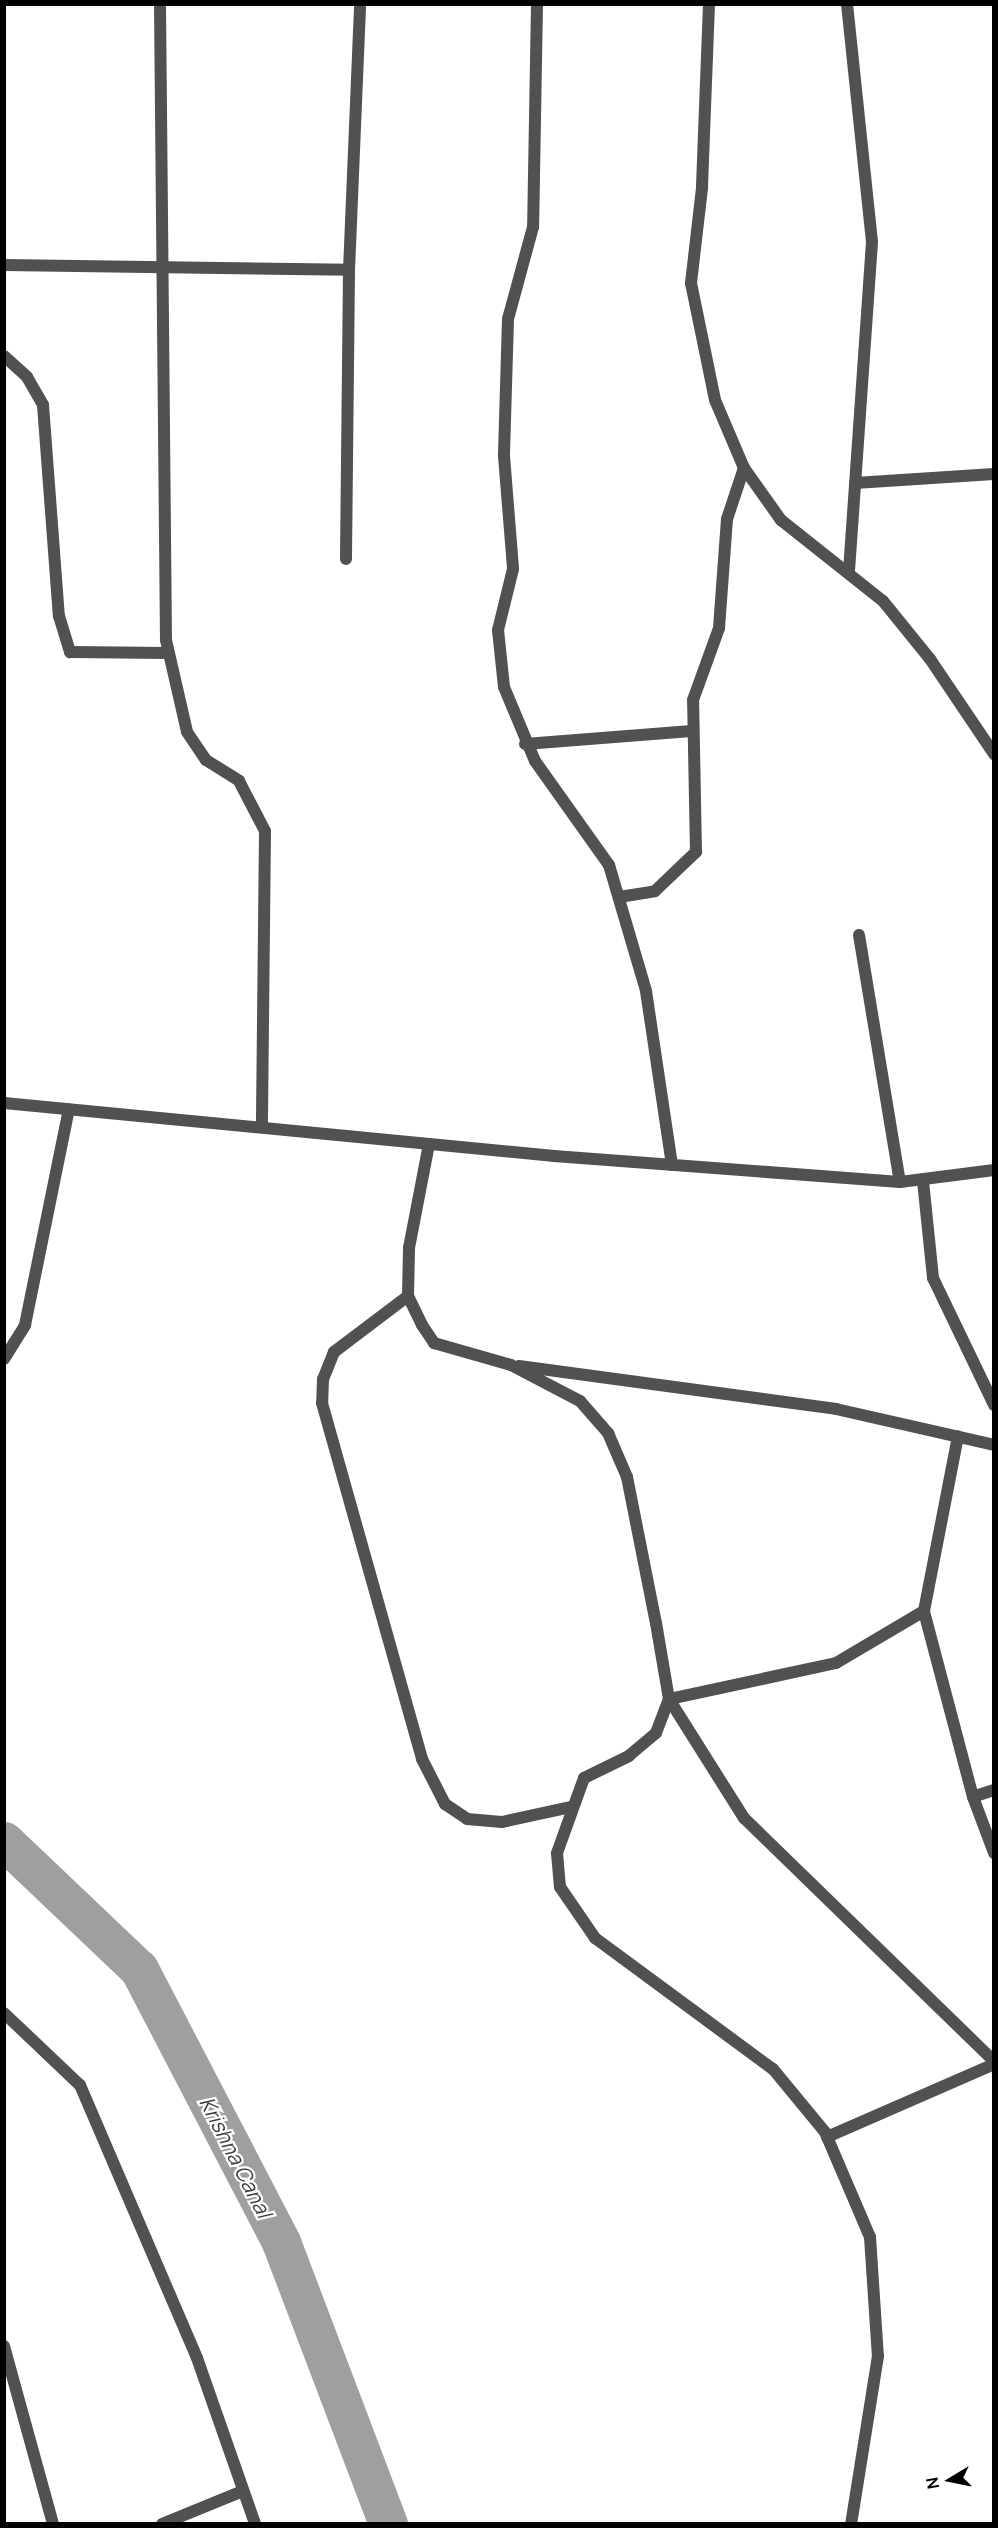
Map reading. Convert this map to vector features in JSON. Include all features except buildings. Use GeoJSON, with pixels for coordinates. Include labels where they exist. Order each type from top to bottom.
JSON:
{"type":"FeatureCollection","features":[{"type":"Feature","properties":{"kind":"street"},"geometry":{"type":"LineString","coordinates":[[160,4],[166,271],[168,652],[187,732],[206,760],[239,781],[255,801],[265,831],[261,1127]]}},
{"type":"Feature","properties":{"kind":"street"},"geometry":{"type":"LineString","coordinates":[[346,559],[349,270],[360,4]]}},
{"type":"Feature","properties":{"kind":"street"},"geometry":{"type":"LineString","coordinates":[[537,4],[533,227],[508,319],[504,456],[513,569],[498,630],[504,687],[525,744],[566,807],[591,834],[619,897],[646,991],[672,1165]]}},
{"type":"Feature","properties":{"kind":"street"},"geometry":{"type":"LineString","coordinates":[[709,4],[702,188],[691,283],[715,400],[744,468],[781,520],[883,601],[930,659],[993,754]]}},
{"type":"Feature","properties":{"kind":"street"},"geometry":{"type":"LineString","coordinates":[[847,4],[872,242],[849,572]]}},
{"type":"Feature","properties":{"kind":"street"},"geometry":{"type":"LineString","coordinates":[[4,265],[166,271],[349,270]]}},
{"type":"Feature","properties":{"kind":"street"},"geometry":{"type":"LineString","coordinates":[[4,356],[27,377],[43,405],[59,616],[67,646],[85,654],[168,652]]}},
{"type":"Feature","properties":{"kind":"street"},"geometry":{"type":"LineString","coordinates":[[619,897],[655,891],[696,852],[699,815],[692,731],[699,678],[719,628],[727,519],[744,468]]}},
{"type":"Feature","properties":{"kind":"street"},"geometry":{"type":"LineString","coordinates":[[855,483],[993,474]]}},
{"type":"Feature","properties":{"kind":"street"},"geometry":{"type":"LineString","coordinates":[[525,744],[692,731]]}},
{"type":"Feature","properties":{"kind":"street"},"geometry":{"type":"LineString","coordinates":[[859,935],[900,1182]]}},
{"type":"Feature","properties":{"kind":"street"},"geometry":{"type":"LineString","coordinates":[[4,1103],[429,1144],[900,1182],[923,1181],[993,1170]]}},
{"type":"Feature","properties":{"kind":"street"},"geometry":{"type":"LineString","coordinates":[[4,1359],[25,1325],[69,1109]]}},
{"type":"Feature","properties":{"kind":"street"},"geometry":{"type":"LineString","coordinates":[[429,1144],[409,1248],[408,1296],[434,1343],[511,1365],[836,1408],[993,1444]]}},
{"type":"Feature","properties":{"kind":"street"},"geometry":{"type":"LineString","coordinates":[[923,1181],[933,1278],[993,1405]]}},
{"type":"Feature","properties":{"kind":"street"},"geometry":{"type":"LineString","coordinates":[[408,1296],[334,1352],[323,1379],[322,1403],[422,1760],[445,1804],[467,1819],[502,1822],[571,1807]]}},
{"type":"Feature","properties":{"kind":"street"},"geometry":{"type":"LineString","coordinates":[[511,1365],[580,1401],[608,1433],[627,1477],[669,1699],[744,1818],[993,2062],[827,2137]]}},
{"type":"Feature","properties":{"kind":"street"},"geometry":{"type":"LineString","coordinates":[[958,1436],[924,1611],[974,1797],[993,1853]]}},
{"type":"Feature","properties":{"kind":"street"},"geometry":{"type":"LineString","coordinates":[[669,1699],[836,1663],[924,1611]]}},
{"type":"Feature","properties":{"kind":"street"},"geometry":{"type":"LineString","coordinates":[[669,1699],[656,1733],[629,1756],[584,1778],[571,1807],[557,1853],[560,1887],[595,1938],[773,2069],[827,2137],[870,2237],[878,2356],[851,2523]]}},
{"type":"Feature","properties":{"kind":"street"},"geometry":{"type":"LineString","coordinates":[[974,1797],[993,1790]]}},
{"type":"Feature","properties":{"kind":"street"},"geometry":{"type":"LineString","coordinates":[[4,2013],[80,2085],[197,2358],[255,2523]]}},
{"type":"Feature","properties":{"kind":"street"},"geometry":{"type":"LineString","coordinates":[[4,2346],[53,2523]]}},
{"type":"Feature","properties":{"kind":"street"},"geometry":{"type":"LineString","coordinates":[[162,2523],[243,2491]]}},
{"type":"Feature","properties":{"kind":"waterway","name":"Krishna Canal"},"geometry":{"type":"LineString","coordinates":[[4,1841],[139,1969],[281,2242],[388,2524]]}}]}
